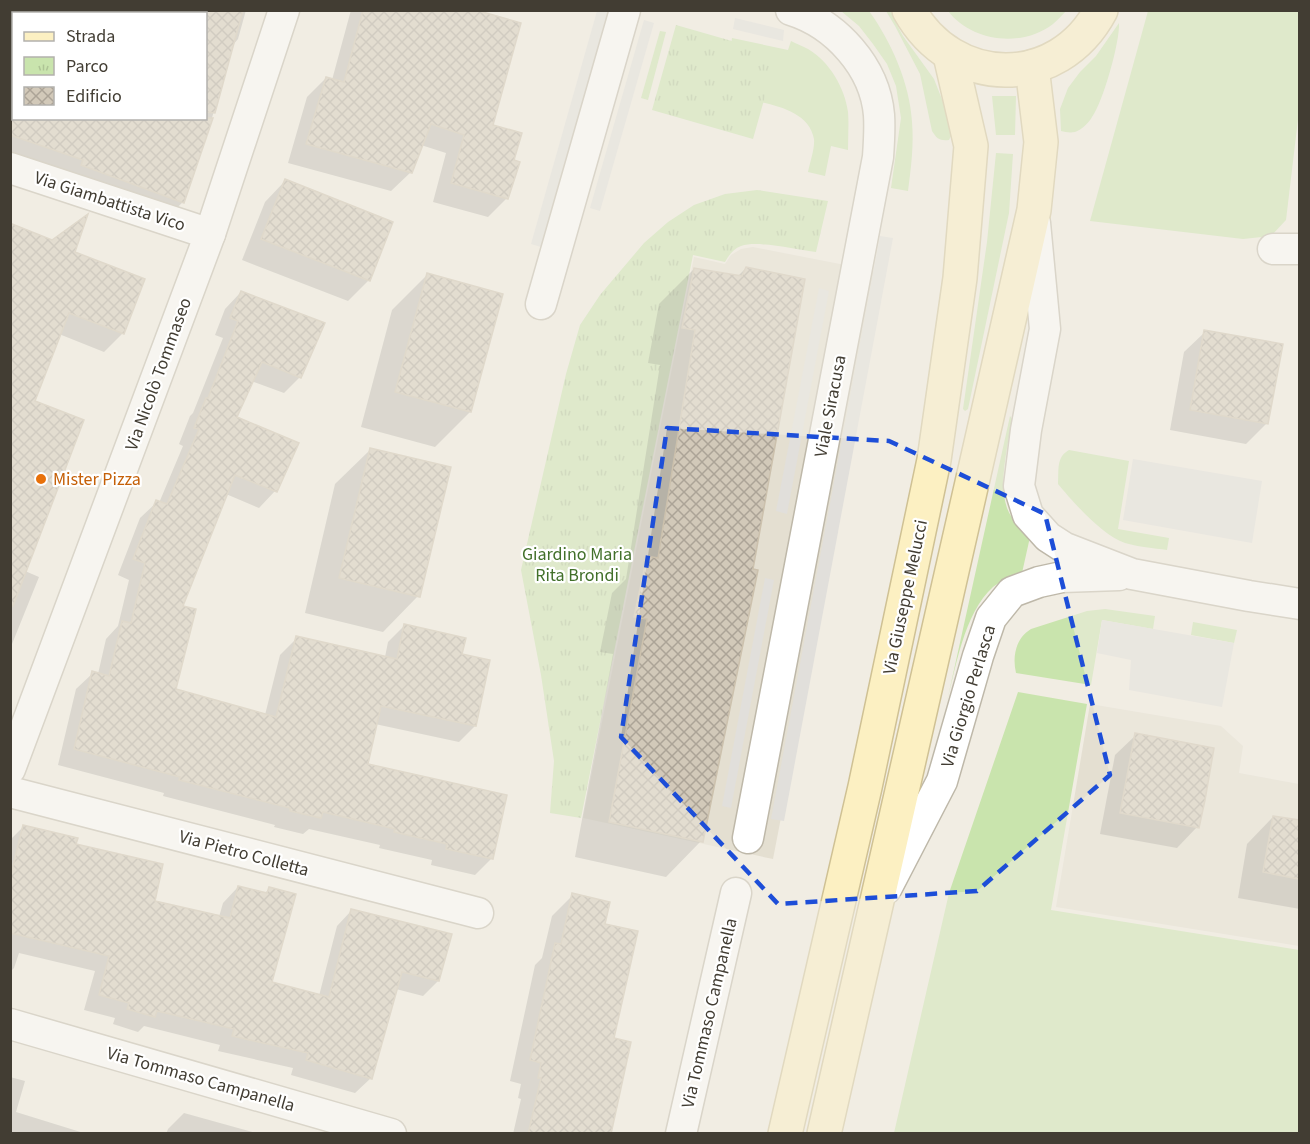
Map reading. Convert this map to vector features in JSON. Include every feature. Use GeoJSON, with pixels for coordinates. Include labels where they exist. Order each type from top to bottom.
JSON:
{"type":"FeatureCollection","features":[{"type":"Feature","properties":{"kind":"main road"},"geometry":{"type":"LineString","coordinates":[[909,10],[932,42],[950,55],[969,64],[990,69],[1011,70],[1032,67],[1053,59],[1072,47],[1088,31],[1101,10]]}},
{"type":"Feature","properties":{"kind":"main road","name":"Via Giuseppe Melucci"},"geometry":{"type":"LineString","coordinates":[[785,1134],[865,787],[934,460],[960,278],[971,146],[950,55]]}},
{"type":"Feature","properties":{"kind":"main road"},"geometry":{"type":"LineString","coordinates":[[824,1134],[1034,210],[1041,142],[1032,67]]}},
{"type":"Feature","properties":{"kind":"street","name":"Via Nicolò Tommaseo"},"geometry":{"type":"LineString","coordinates":[[10,769],[210,234],[284,10]]}},
{"type":"Feature","properties":{"kind":"street"},"geometry":{"type":"LineString","coordinates":[[541,303],[625,10]]}},
{"type":"Feature","properties":{"kind":"street","name":"Viale Siracusa"},"geometry":{"type":"LineString","coordinates":[[747,838],[878,157],[879,114],[866,72],[852,51],[837,36],[817,21],[791,10]]}},
{"type":"Feature","properties":{"kind":"street","name":"Via Giambattista Vico"},"geometry":{"type":"LineString","coordinates":[[10,168],[210,234]]}},
{"type":"Feature","properties":{"kind":"street","name":"Via Giorgio Perlasca"},"geometry":{"type":"LineString","coordinates":[[1034,210],[1045,329],[1026,430],[1019,486],[1028,515],[1048,537],[1065,548],[1132,574],[1299,604]]}},
{"type":"Feature","properties":{"kind":"street","name":"Via Giorgio Perlasca"},"geometry":{"type":"LineString","coordinates":[[874,913],[942,781],[991,618],[1012,592],[1040,582],[1062,577],[1132,574]]}},
{"type":"Feature","properties":{"kind":"street","name":"Via Pietro Colletta"},"geometry":{"type":"LineString","coordinates":[[10,792],[478,913]]}},
{"type":"Feature","properties":{"kind":"street","name":"Via Tommaso Campanella"},"geometry":{"type":"LineString","coordinates":[[681,1134],[736,893]]}},
{"type":"Feature","properties":{"kind":"street","name":"Via Tommaso Campanella"},"geometry":{"type":"LineString","coordinates":[[10,1024],[391,1134]]}},
{"type":"Feature","properties":{"kind":"highlighted area"},"geometry":{"type":"Polygon","coordinates":[[[667,428],[889,441],[1045,514],[1110,775],[977,891],[778,904],[621,737],[667,428]]]}},
{"type":"Feature","properties":{"kind":"shaded area"},"geometry":{"type":"Polygon","coordinates":[[[597,11],[608,11],[541,247],[531,244],[597,11]]]}},
{"type":"Feature","properties":{"kind":"shaded area"},"geometry":{"type":"Polygon","coordinates":[[[735,18],[784,30],[783,41],[733,29],[735,18]]]}},
{"type":"Feature","properties":{"kind":"shaded area"},"geometry":{"type":"Polygon","coordinates":[[[644,20],[654,23],[600,211],[590,208],[644,20]]]}},
{"type":"Feature","properties":{"kind":"shaded area"},"geometry":{"type":"Polygon","coordinates":[[[880,236],[893,238],[784,821],[771,819],[880,236]]]}},
{"type":"Feature","properties":{"kind":"shaded area"},"geometry":{"type":"Polygon","coordinates":[[[753,247],[886,273],[773,859],[583,818],[694,257],[725,264],[731,255],[741,249],[753,247]]]}},
{"type":"Feature","properties":{"kind":"shaded area"},"geometry":{"type":"Polygon","coordinates":[[[819,288],[829,291],[787,514],[776,511],[819,288]]]}},
{"type":"Feature","properties":{"kind":"shaded area"},"geometry":{"type":"Polygon","coordinates":[[[1133,459],[1262,481],[1252,543],[1123,520],[1133,459]]]}},
{"type":"Feature","properties":{"kind":"shaded area"},"geometry":{"type":"Polygon","coordinates":[[[765,578],[774,580],[731,808],[722,806],[765,578]]]}},
{"type":"Feature","properties":{"kind":"shaded area"},"geometry":{"type":"Polygon","coordinates":[[[1102,620],[1234,643],[1222,707],[1129,690],[1131,660],[1097,653],[1102,620]]]}},
{"type":"Feature","properties":{"kind":"shaded area"},"geometry":{"type":"Polygon","coordinates":[[[1090,704],[1221,726],[1243,746],[1239,773],[1299,784],[1299,946],[1056,907],[1090,704]]]}},
{"type":"Feature","properties":{"kind":"green space"},"geometry":{"type":"Polygon","coordinates":[[[841,11],[869,11],[898,63],[908,93],[912,122],[908,191],[891,188],[901,118],[896,86],[887,64],[873,44],[859,26],[841,11]]]}},
{"type":"Feature","properties":{"kind":"green space"},"geometry":{"type":"Polygon","coordinates":[[[886,11],[891,11],[903,36],[934,79],[945,107],[951,136],[949,140],[939,139],[932,131],[920,74],[886,11]]]}},
{"type":"Feature","properties":{"kind":"green space"},"geometry":{"type":"Polygon","coordinates":[[[948,11],[1066,11],[1041,32],[1012,39],[984,35],[970,29],[948,11]]]}},
{"type":"Feature","properties":{"kind":"green space"},"geometry":{"type":"Polygon","coordinates":[[[1148,11],[1299,11],[1299,111],[1286,220],[1271,236],[1243,239],[1090,221],[1148,11]]]}},
{"type":"Feature","properties":{"kind":"green space"},"geometry":{"type":"Polygon","coordinates":[[[1119,23],[1114,57],[1106,86],[1096,109],[1089,122],[1080,130],[1061,131],[1060,109],[1068,88],[1096,56],[1119,23]]]}},
{"type":"Feature","properties":{"kind":"green space"},"geometry":{"type":"Polygon","coordinates":[[[676,25],[777,54],[753,139],[652,110],[676,25]]]}},
{"type":"Feature","properties":{"kind":"green space"},"geometry":{"type":"Polygon","coordinates":[[[660,31],[666,32],[648,100],[641,98],[660,31]]]}},
{"type":"Feature","properties":{"kind":"green space"},"geometry":{"type":"Polygon","coordinates":[[[732,38],[788,50],[791,41],[816,54],[835,76],[848,112],[848,150],[831,146],[825,176],[808,172],[814,139],[811,129],[805,122],[789,111],[752,100],[731,45],[732,38]]]}},
{"type":"Feature","properties":{"kind":"green space"},"geometry":{"type":"Polygon","coordinates":[[[992,96],[1016,96],[1015,135],[996,135],[992,96]]]}},
{"type":"Feature","properties":{"kind":"green space"},"geometry":{"type":"Polygon","coordinates":[[[996,153],[1013,154],[1009,213],[968,409],[965,411],[963,409],[987,242],[996,153]]]}},
{"type":"Feature","properties":{"kind":"green space","name":"Giardino Maria Rita Brondi"},"geometry":{"type":"Polygon","coordinates":[[[757,190],[828,201],[816,252],[749,244],[738,247],[725,262],[693,255],[581,818],[550,813],[554,761],[541,675],[521,570],[566,374],[580,325],[600,295],[644,243],[668,222],[694,205],[725,194],[757,190]]]}},
{"type":"Feature","properties":{"kind":"green space"},"geometry":{"type":"Polygon","coordinates":[[[1010,416],[1012,419],[1006,452],[1004,498],[1011,516],[1030,537],[1022,573],[993,587],[975,612],[957,659],[946,706],[1010,416]]]}},
{"type":"Feature","properties":{"kind":"green space"},"geometry":{"type":"Polygon","coordinates":[[[1069,450],[1129,461],[1118,529],[1169,538],[1167,550],[1135,546],[1116,539],[1080,509],[1058,484],[1060,460],[1069,450]]]}},
{"type":"Feature","properties":{"kind":"green space"},"geometry":{"type":"Polygon","coordinates":[[[1105,609],[1155,616],[1153,629],[1102,620],[1091,685],[1016,673],[1016,648],[1022,637],[1031,629],[1087,611],[1105,609]]]}},
{"type":"Feature","properties":{"kind":"green space"},"geometry":{"type":"Polygon","coordinates":[[[1193,622],[1237,630],[1234,643],[1191,635],[1193,622]]]}},
{"type":"Feature","properties":{"kind":"green space"},"geometry":{"type":"Polygon","coordinates":[[[1018,692],[1087,704],[1051,910],[1299,950],[1299,1133],[894,1133],[949,893],[1018,692]]]}},
{"type":"Feature","properties":{"kind":"building"},"geometry":{"type":"Polygon","coordinates":[[[206,10],[243,10],[215,113],[207,112],[206,10]]]}},
{"type":"Feature","properties":{"kind":"building"},"geometry":{"type":"Polygon","coordinates":[[[363,10],[476,10],[521,23],[493,125],[522,133],[514,160],[520,162],[508,199],[451,183],[464,135],[431,124],[412,173],[306,144],[326,77],[344,82],[363,10]]]}},
{"type":"Feature","properties":{"kind":"building"},"geometry":{"type":"Polygon","coordinates":[[[10,118],[12,120],[207,120],[207,118],[213,118],[184,203],[81,165],[83,160],[10,135],[10,118]]]}},
{"type":"Feature","properties":{"kind":"building"},"geometry":{"type":"Polygon","coordinates":[[[285,179],[393,222],[370,281],[261,239],[285,179]]]}},
{"type":"Feature","properties":{"kind":"building"},"geometry":{"type":"Polygon","coordinates":[[[88,214],[75,252],[145,279],[124,334],[69,313],[35,401],[84,420],[13,606],[10,605],[10,223],[52,240],[88,214]]]}},
{"type":"Feature","properties":{"kind":"building"},"geometry":{"type":"Polygon","coordinates":[[[746,267],[805,279],[753,569],[758,570],[703,842],[609,822],[647,619],[634,617],[647,556],[658,558],[695,330],[682,328],[694,268],[742,276],[746,267]]]}},
{"type":"Feature","properties":{"kind":"building"},"geometry":{"type":"Polygon","coordinates":[[[427,273],[503,294],[471,412],[395,392],[427,273]]]}},
{"type":"Feature","properties":{"kind":"building"},"geometry":{"type":"Polygon","coordinates":[[[241,291],[325,323],[301,378],[262,362],[237,417],[299,443],[277,492],[235,475],[183,606],[196,609],[176,689],[276,717],[296,636],[397,659],[404,624],[466,638],[462,654],[490,660],[476,726],[381,706],[368,764],[507,795],[493,859],[446,849],[447,844],[394,832],[395,829],[323,812],[321,818],[290,811],[290,808],[179,780],[180,777],[74,749],[92,671],[109,676],[122,621],[131,623],[145,563],[133,559],[156,500],[167,504],[199,429],[194,428],[238,321],[230,318],[241,291]]]}},
{"type":"Feature","properties":{"kind":"building"},"geometry":{"type":"Polygon","coordinates":[[[1204,330],[1283,344],[1268,424],[1190,410],[1204,330]]]}},
{"type":"Feature","properties":{"kind":"building"},"geometry":{"type":"Polygon","coordinates":[[[370,448],[451,467],[420,597],[339,578],[370,448]]]}},
{"type":"Feature","properties":{"kind":"building"},"geometry":{"type":"Polygon","coordinates":[[[1135,733],[1214,748],[1199,828],[1120,813],[1135,733]]]}},
{"type":"Feature","properties":{"kind":"building"},"geometry":{"type":"Polygon","coordinates":[[[1273,816],[1299,820],[1299,879],[1263,872],[1273,816]]]}},
{"type":"Feature","properties":{"kind":"building"},"geometry":{"type":"Polygon","coordinates":[[[23,825],[78,838],[76,844],[163,864],[155,901],[230,918],[238,886],[267,893],[269,887],[296,894],[272,982],[329,997],[351,909],[452,934],[439,981],[402,972],[372,1079],[306,1060],[308,1053],[232,1036],[234,1029],[157,1011],[155,1017],[127,1009],[129,1003],[99,995],[109,956],[10,933],[10,878],[23,825]]]}},
{"type":"Feature","properties":{"kind":"building"},"geometry":{"type":"Polygon","coordinates":[[[572,893],[610,902],[605,924],[638,931],[614,1038],[631,1042],[611,1134],[528,1134],[541,1078],[538,1078],[541,1063],[530,1060],[555,943],[561,944],[572,893]]]}},
{"type":"Feature","properties":{"kind":"place","name":"Mister Pizza"},"geometry":{"type":"Point","coordinates":[41,479]}}]}
